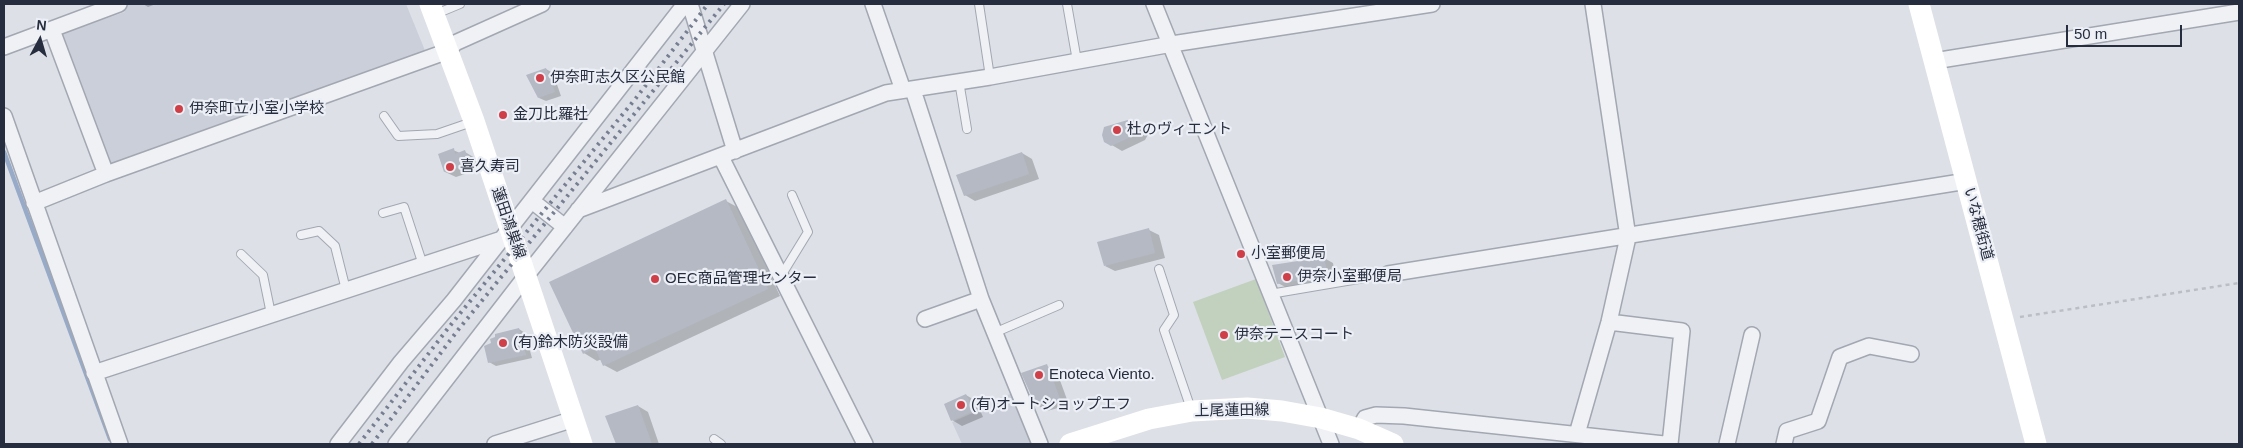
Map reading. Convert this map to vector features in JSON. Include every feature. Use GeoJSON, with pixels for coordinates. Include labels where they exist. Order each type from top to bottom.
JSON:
{"type":"FeatureCollection","features":[{"type":"Feature","properties":{"kind":"main road","name":"いな穂街道"},"geometry":{"type":"LineString","coordinates":[[1919,4],[2036,444]]}},
{"type":"Feature","properties":{"kind":"main road","name":"蓮田鴻巣線"},"geometry":{"type":"LineString","coordinates":[[432,9],[474,121],[506,234],[526,276],[582,444]]}},
{"type":"Feature","properties":{"kind":"main road","name":"上尾蓮田線"},"geometry":{"type":"LineString","coordinates":[[1070,444],[1149,419],[1192,411],[1247,408],[1282,411],[1321,418],[1358,429],[1392,444]]}},
{"type":"Feature","properties":{"kind":"street"},"geometry":{"type":"LineString","coordinates":[[4,47],[119,4]]}},
{"type":"Feature","properties":{"kind":"street"},"geometry":{"type":"LineString","coordinates":[[34,203],[106,174],[448,51],[455,43],[542,4]]}},
{"type":"Feature","properties":{"kind":"street"},"geometry":{"type":"LineString","coordinates":[[338,444],[402,362],[454,300],[685,4]]}},
{"type":"Feature","properties":{"kind":"street"},"geometry":{"type":"LineString","coordinates":[[690,4],[704,51],[728,154],[781,276],[865,444]]}},
{"type":"Feature","properties":{"kind":"street"},"geometry":{"type":"LineString","coordinates":[[396,444],[526,276],[742,4]]}},
{"type":"Feature","properties":{"kind":"street"},"geometry":{"type":"LineString","coordinates":[[873,4],[908,90],[981,299],[1040,444]]}},
{"type":"Feature","properties":{"kind":"street"},"geometry":{"type":"LineString","coordinates":[[1154,4],[1172,44],[1331,444]]}},
{"type":"Feature","properties":{"kind":"street"},"geometry":{"type":"LineString","coordinates":[[578,210],[886,93],[990,77],[1172,44],[1432,4]]}},
{"type":"Feature","properties":{"kind":"street"},"geometry":{"type":"LineString","coordinates":[[1577,434],[1609,322],[1628,237],[1593,4]]}},
{"type":"Feature","properties":{"kind":"street"},"geometry":{"type":"LineString","coordinates":[[1934,61],[2239,12]]}},
{"type":"Feature","properties":{"kind":"street"},"geometry":{"type":"LineString","coordinates":[[52,30],[106,174]]}},
{"type":"Feature","properties":{"kind":"street"},"geometry":{"type":"LineString","coordinates":[[4,116],[120,444]]}},
{"type":"Feature","properties":{"kind":"street"},"geometry":{"type":"LineString","coordinates":[[1388,274],[1628,237],[1967,181]]}},
{"type":"Feature","properties":{"kind":"street"},"geometry":{"type":"LineString","coordinates":[[532,201],[565,227]]}},
{"type":"Feature","properties":{"kind":"street"},"geometry":{"type":"LineString","coordinates":[[94,372],[423,265],[506,234]]}},
{"type":"Feature","properties":{"kind":"street"},"geometry":{"type":"LineString","coordinates":[[925,319],[981,299]]}},
{"type":"Feature","properties":{"kind":"street"},"geometry":{"type":"LineString","coordinates":[[1609,322],[1682,331],[1670,444]]}},
{"type":"Feature","properties":{"kind":"street"},"geometry":{"type":"LineString","coordinates":[[1727,444],[1752,335]]}},
{"type":"Feature","properties":{"kind":"street"},"geometry":{"type":"LineString","coordinates":[[1784,444],[1787,431],[1818,421],[1840,357],[1869,346],[1911,354]]}},
{"type":"Feature","properties":{"kind":"street"},"geometry":{"type":"LineString","coordinates":[[1358,429],[1365,418],[1376,415],[1404,416],[1664,444]]}},
{"type":"Feature","properties":{"kind":"street"},"geometry":{"type":"LineString","coordinates":[[495,444],[574,419]]}},
{"type":"Feature","properties":{"kind":"lane"},"geometry":{"type":"LineString","coordinates":[[432,9],[460,4]]}},
{"type":"Feature","properties":{"kind":"lane"},"geometry":{"type":"LineString","coordinates":[[979,4],[990,77]]}},
{"type":"Feature","properties":{"kind":"lane"},"geometry":{"type":"LineString","coordinates":[[1066,4],[1077,61]]}},
{"type":"Feature","properties":{"kind":"lane"},"geometry":{"type":"LineString","coordinates":[[958,81],[967,129]]}},
{"type":"Feature","properties":{"kind":"lane"},"geometry":{"type":"LineString","coordinates":[[384,116],[398,136],[437,134],[474,121]]}},
{"type":"Feature","properties":{"kind":"lane"},"geometry":{"type":"LineString","coordinates":[[781,276],[808,232],[792,195]]}},
{"type":"Feature","properties":{"kind":"lane"},"geometry":{"type":"LineString","coordinates":[[383,213],[404,208],[423,265]]}},
{"type":"Feature","properties":{"kind":"lane"},"geometry":{"type":"LineString","coordinates":[[301,235],[319,231],[335,246],[346,290]]}},
{"type":"Feature","properties":{"kind":"lane"},"geometry":{"type":"LineString","coordinates":[[241,254],[263,276],[271,314]]}},
{"type":"Feature","properties":{"kind":"lane"},"geometry":{"type":"LineString","coordinates":[[1160,270],[1174,315],[1164,330],[1192,411]]}},
{"type":"Feature","properties":{"kind":"lane"},"geometry":{"type":"LineString","coordinates":[[1270,294],[1388,274]]}},
{"type":"Feature","properties":{"kind":"lane"},"geometry":{"type":"LineString","coordinates":[[994,333],[1059,305]]}},
{"type":"Feature","properties":{"kind":"lane"},"geometry":{"type":"LineString","coordinates":[[714,439],[721,444]]}},
{"type":"Feature","properties":{"kind":"path"},"geometry":{"type":"LineString","coordinates":[[2004,320],[2239,283]]}},
{"type":"Feature","properties":{"kind":"shaded area","name":"伊奈町立小室小学校"},"geometry":{"type":"Polygon","coordinates":[[[122,4],[406,4],[426,53],[115,166],[108,165],[59,38],[63,33],[125,12],[122,4]]]}},
{"type":"Feature","properties":{"kind":"shaded area"},"geometry":{"type":"Polygon","coordinates":[[[1013,393],[1033,444],[962,444],[952,422],[975,412],[973,407],[1013,393]]]}},
{"type":"Feature","properties":{"kind":"green space"},"geometry":{"type":"Polygon","coordinates":[[[1256,279],[1285,357],[1222,380],[1193,302],[1256,279]]]}},
{"type":"Feature","properties":{"kind":"building"},"geometry":{"type":"Polygon","coordinates":[[[546,68],[555,92],[538,98],[526,75],[546,68]]]}},
{"type":"Feature","properties":{"kind":"building"},"geometry":{"type":"Polygon","coordinates":[[[1131,119],[1140,124],[1135,135],[1111,146],[1104,142],[1102,135],[1104,127],[1131,119]]]}},
{"type":"Feature","properties":{"kind":"building"},"geometry":{"type":"Polygon","coordinates":[[[454,148],[455,154],[465,150],[470,164],[444,172],[438,154],[454,148]]]}},
{"type":"Feature","properties":{"kind":"building"},"geometry":{"type":"Polygon","coordinates":[[[1022,152],[1029,174],[964,196],[956,175],[1022,152]]]}},
{"type":"Feature","properties":{"kind":"building"},"geometry":{"type":"Polygon","coordinates":[[[726,199],[768,289],[603,366],[595,348],[583,354],[549,282],[726,199]]]}},
{"type":"Feature","properties":{"kind":"building"},"geometry":{"type":"Polygon","coordinates":[[[1149,228],[1155,253],[1104,266],[1097,242],[1149,228]]]}},
{"type":"Feature","properties":{"kind":"building"},"geometry":{"type":"Polygon","coordinates":[[[1324,257],[1328,276],[1277,284],[1272,265],[1324,257]]]}},
{"type":"Feature","properties":{"kind":"building"},"geometry":{"type":"Polygon","coordinates":[[[519,328],[526,355],[488,363],[484,346],[491,343],[490,339],[495,337],[495,334],[519,328]]]}},
{"type":"Feature","properties":{"kind":"building"},"geometry":{"type":"Polygon","coordinates":[[[1047,364],[1060,399],[1036,406],[1021,373],[1047,364]]]}},
{"type":"Feature","properties":{"kind":"building"},"geometry":{"type":"Polygon","coordinates":[[[966,394],[974,411],[951,421],[944,404],[966,394]]]}},
{"type":"Feature","properties":{"kind":"building"},"geometry":{"type":"Polygon","coordinates":[[[638,405],[652,444],[616,444],[605,416],[638,405]]]}},
{"type":"Feature","properties":{"kind":"waterway"},"geometry":{"type":"LineString","coordinates":[[4,152],[110,439]]}},
{"type":"Feature","properties":{"kind":"railway"},"geometry":{"type":"LineString","coordinates":[[359,444],[449,327],[636,98],[708,4]]}},
{"type":"Feature","properties":{"kind":"railway"},"geometry":{"type":"LineString","coordinates":[[372,444],[458,330],[724,4]]}},
{"type":"Feature","properties":{"kind":"place","name":"伊奈町志久区公民館"},"geometry":{"type":"Point","coordinates":[540,78]}},
{"type":"Feature","properties":{"kind":"place","name":"伊奈町立小室小学校"},"geometry":{"type":"Point","coordinates":[179,109]}},
{"type":"Feature","properties":{"kind":"place","name":"金刀比羅社"},"geometry":{"type":"Point","coordinates":[503,115]}},
{"type":"Feature","properties":{"kind":"place","name":"杜のヴィエント"},"geometry":{"type":"Point","coordinates":[1117,130]}},
{"type":"Feature","properties":{"kind":"place","name":"喜久寿司"},"geometry":{"type":"Point","coordinates":[450,167]}},
{"type":"Feature","properties":{"kind":"place","name":"小室郵便局"},"geometry":{"type":"Point","coordinates":[1241,254]}},
{"type":"Feature","properties":{"kind":"place","name":"伊奈小室郵便局"},"geometry":{"type":"Point","coordinates":[1287,277]}},
{"type":"Feature","properties":{"kind":"place","name":"OEC商品管理センター"},"geometry":{"type":"Point","coordinates":[655,279]}},
{"type":"Feature","properties":{"kind":"place","name":"伊奈テニスコート"},"geometry":{"type":"Point","coordinates":[1224,335]}},
{"type":"Feature","properties":{"kind":"place","name":"(有)鈴木防災設備"},"geometry":{"type":"Point","coordinates":[503,343]}},
{"type":"Feature","properties":{"kind":"place","name":"Enoteca Viento."},"geometry":{"type":"Point","coordinates":[1039,375]}},
{"type":"Feature","properties":{"kind":"place","name":"(有)オートショップエフ"},"geometry":{"type":"Point","coordinates":[961,405]}}]}
